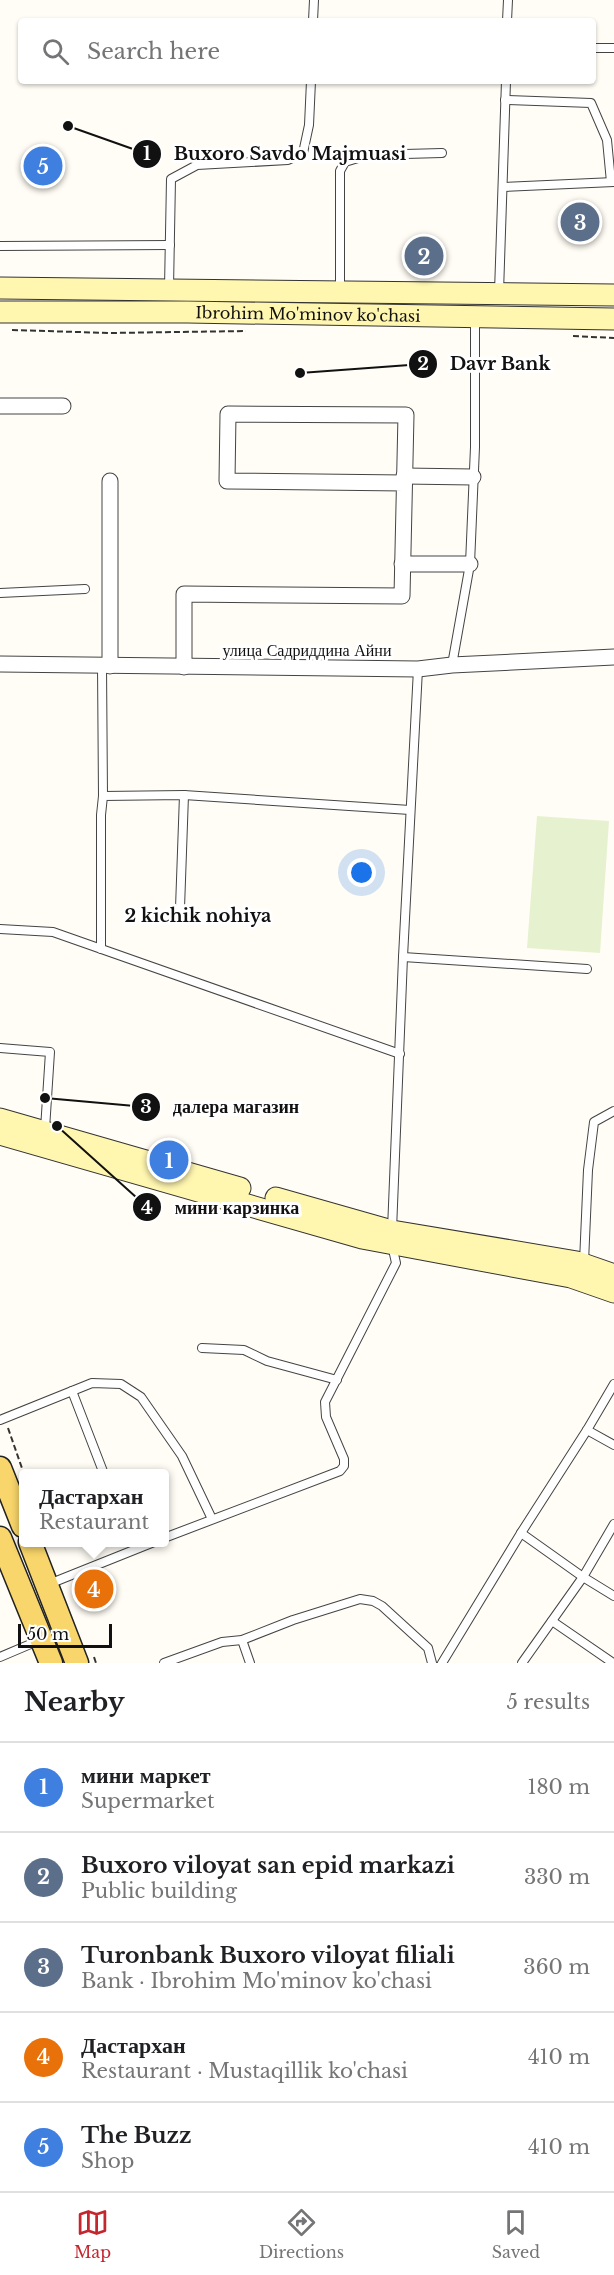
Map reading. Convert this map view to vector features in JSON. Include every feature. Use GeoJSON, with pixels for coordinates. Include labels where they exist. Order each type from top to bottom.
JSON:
{"type":"FeatureCollection","features":[{"type":"Feature","properties":{"kind":"main road","name":"Ibrohim Mo'minov ko'chasi"},"geometry":{"type":"LineString","coordinates":[[0,288],[614,295]]}},
{"type":"Feature","properties":{"kind":"main road","name":"Ibrohim Mo'minov ko'chasi"},"geometry":{"type":"LineString","coordinates":[[6,321],[187,312],[614,319]]}},
{"type":"Feature","properties":{"kind":"main road"},"geometry":{"type":"LineString","coordinates":[[0,1119],[392,1238],[584,1263],[614,1275]]}},
{"type":"Feature","properties":{"kind":"main road"},"geometry":{"type":"LineString","coordinates":[[0,1134],[392,1238],[571,1277],[614,1292]]}},
{"type":"Feature","properties":{"kind":"main road"},"geometry":{"type":"LineString","coordinates":[[0,1468],[19,1514]]}},
{"type":"Feature","properties":{"kind":"main road"},"geometry":{"type":"LineString","coordinates":[[0,1538],[5,1564],[42,1639],[51,1663]]}},
{"type":"Feature","properties":{"kind":"main road"},"geometry":{"type":"LineString","coordinates":[[32,1547],[77,1663]]}},
{"type":"Feature","properties":{"kind":"main road"},"geometry":{"type":"LineString","coordinates":[[42,1639],[64,1630]]}},
{"type":"Feature","properties":{"kind":"street"},"geometry":{"type":"LineString","coordinates":[[0,406],[63,406]]}},
{"type":"Feature","properties":{"kind":"street"},"geometry":{"type":"LineString","coordinates":[[184,667],[184,594],[402,596],[402,564],[404,480],[406,415],[228,414],[228,481],[404,480],[473,477]]}},
{"type":"Feature","properties":{"kind":"street"},"geometry":{"type":"LineString","coordinates":[[106,666],[110,481]]}},
{"type":"Feature","properties":{"kind":"street"},"geometry":{"type":"LineString","coordinates":[[402,564],[470,564]]}},
{"type":"Feature","properties":{"kind":"street","name":"улица Садриддина Айни"},"geometry":{"type":"LineString","coordinates":[[0,664],[418,669],[452,665],[614,657]]}},
{"type":"Feature","properties":{"kind":"lane"},"geometry":{"type":"LineString","coordinates":[[314,0],[314,18]]}},
{"type":"Feature","properties":{"kind":"lane"},"geometry":{"type":"LineString","coordinates":[[507,18],[508,0]]}},
{"type":"Feature","properties":{"kind":"lane"},"geometry":{"type":"LineString","coordinates":[[596,48],[614,48]]}},
{"type":"Feature","properties":{"kind":"lane"},"geometry":{"type":"LineString","coordinates":[[169,290],[171,179],[197,165],[288,160],[303,153],[309,124],[311,84]]}},
{"type":"Feature","properties":{"kind":"lane"},"geometry":{"type":"LineString","coordinates":[[498,294],[506,84]]}},
{"type":"Feature","properties":{"kind":"lane"},"geometry":{"type":"LineString","coordinates":[[503,187],[612,182],[611,140],[591,103],[505,100]]}},
{"type":"Feature","properties":{"kind":"lane"},"geometry":{"type":"LineString","coordinates":[[340,292],[340,171],[345,162],[368,155],[442,153]]}},
{"type":"Feature","properties":{"kind":"lane"},"geometry":{"type":"LineString","coordinates":[[0,246],[170,245]]}},
{"type":"Feature","properties":{"kind":"lane"},"geometry":{"type":"LineString","coordinates":[[452,665],[470,564],[475,447],[475,317]]}},
{"type":"Feature","properties":{"kind":"lane"},"geometry":{"type":"LineString","coordinates":[[0,593],[85,589]]}},
{"type":"Feature","properties":{"kind":"lane"},"geometry":{"type":"LineString","coordinates":[[100,949],[100,815],[103,796],[106,666]]}},
{"type":"Feature","properties":{"kind":"lane"},"geometry":{"type":"LineString","coordinates":[[169,1536],[340,1471],[344,1466],[344,1459],[326,1417],[325,1402],[396,1263],[392,1238],[403,957],[418,669]]}},
{"type":"Feature","properties":{"kind":"lane"},"geometry":{"type":"LineString","coordinates":[[103,796],[184,795],[410,810]]}},
{"type":"Feature","properties":{"kind":"lane"},"geometry":{"type":"LineString","coordinates":[[180,908],[184,795]]}},
{"type":"Feature","properties":{"kind":"lane"},"geometry":{"type":"LineString","coordinates":[[0,929],[52,932],[400,1054]]}},
{"type":"Feature","properties":{"kind":"lane"},"geometry":{"type":"LineString","coordinates":[[403,957],[587,969]]}},
{"type":"Feature","properties":{"kind":"lane"},"geometry":{"type":"LineString","coordinates":[[0,1048],[50,1052],[45,1132]]}},
{"type":"Feature","properties":{"kind":"lane"},"geometry":{"type":"LineString","coordinates":[[584,1263],[588,1170],[594,1122],[614,1111]]}},
{"type":"Feature","properties":{"kind":"lane"},"geometry":{"type":"LineString","coordinates":[[202,1348],[244,1350],[267,1360],[337,1380]]}},
{"type":"Feature","properties":{"kind":"lane"},"geometry":{"type":"LineString","coordinates":[[2,1420],[92,1383],[121,1384],[141,1397],[182,1456],[212,1519]]}},
{"type":"Feature","properties":{"kind":"lane"},"geometry":{"type":"LineString","coordinates":[[442,1663],[520,1533],[614,1384]]}},
{"type":"Feature","properties":{"kind":"lane"},"geometry":{"type":"LineString","coordinates":[[72,1391],[102,1469]]}},
{"type":"Feature","properties":{"kind":"lane"},"geometry":{"type":"LineString","coordinates":[[587,1430],[614,1445]]}},
{"type":"Feature","properties":{"kind":"lane"},"geometry":{"type":"LineString","coordinates":[[522,1663],[583,1577],[614,1524]]}},
{"type":"Feature","properties":{"kind":"lane"},"geometry":{"type":"LineString","coordinates":[[520,1533],[614,1596]]}},
{"type":"Feature","properties":{"kind":"lane"},"geometry":{"type":"LineString","coordinates":[[47,1584],[140,1547]]}},
{"type":"Feature","properties":{"kind":"lane"},"geometry":{"type":"LineString","coordinates":[[164,1663],[222,1642],[242,1640],[304,1616],[360,1599],[373,1601],[429,1648],[432,1663]]}},
{"type":"Feature","properties":{"kind":"lane"},"geometry":{"type":"LineString","coordinates":[[552,1621],[613,1663]]}},
{"type":"Feature","properties":{"kind":"lane"},"geometry":{"type":"LineString","coordinates":[[0,1657],[42,1639]]}},
{"type":"Feature","properties":{"kind":"lane"},"geometry":{"type":"LineString","coordinates":[[242,1640],[250,1663]]}},
{"type":"Feature","properties":{"kind":"path"},"geometry":{"type":"LineString","coordinates":[[6,321],[110,333]]}},
{"type":"Feature","properties":{"kind":"path"},"geometry":{"type":"LineString","coordinates":[[2,1420],[22,1469]]}},
{"type":"Feature","properties":{"kind":"green space"},"geometry":{"type":"Polygon","coordinates":[[[537,816],[609,821],[600,953],[527,948],[537,816]]]}},
{"type":"Feature","properties":{"kind":"place","name":"Buxoro Savdo Majmuasi"},"geometry":{"type":"Point","coordinates":[68,126]}},
{"type":"Feature","properties":{"kind":"place","name":"The Buzz"},"geometry":{"type":"Point","coordinates":[43,166]}},
{"type":"Feature","properties":{"kind":"place","name":"Turonbank Buxoro viloyat filiali"},"geometry":{"type":"Point","coordinates":[580,222]}},
{"type":"Feature","properties":{"kind":"place","name":"Buxoro viloyat san epid markazi"},"geometry":{"type":"Point","coordinates":[424,256]}},
{"type":"Feature","properties":{"kind":"place","name":"Davr Bank"},"geometry":{"type":"Point","coordinates":[300,373]}},
{"type":"Feature","properties":{"kind":"place","name":"далера магазин"},"geometry":{"type":"Point","coordinates":[45,1098]}},
{"type":"Feature","properties":{"kind":"place","name":"мини карзинка"},"geometry":{"type":"Point","coordinates":[57,1126]}},
{"type":"Feature","properties":{"kind":"place","name":"мини маркет"},"geometry":{"type":"Point","coordinates":[169,1160]}},
{"type":"Feature","properties":{"kind":"place","name":"Дастархан"},"geometry":{"type":"Point","coordinates":[94,1589]}},
{"type":"Feature","properties":{"kind":"district","name":"2 kichik nohiya"},"geometry":{"type":"Point","coordinates":[198,916]}}]}
